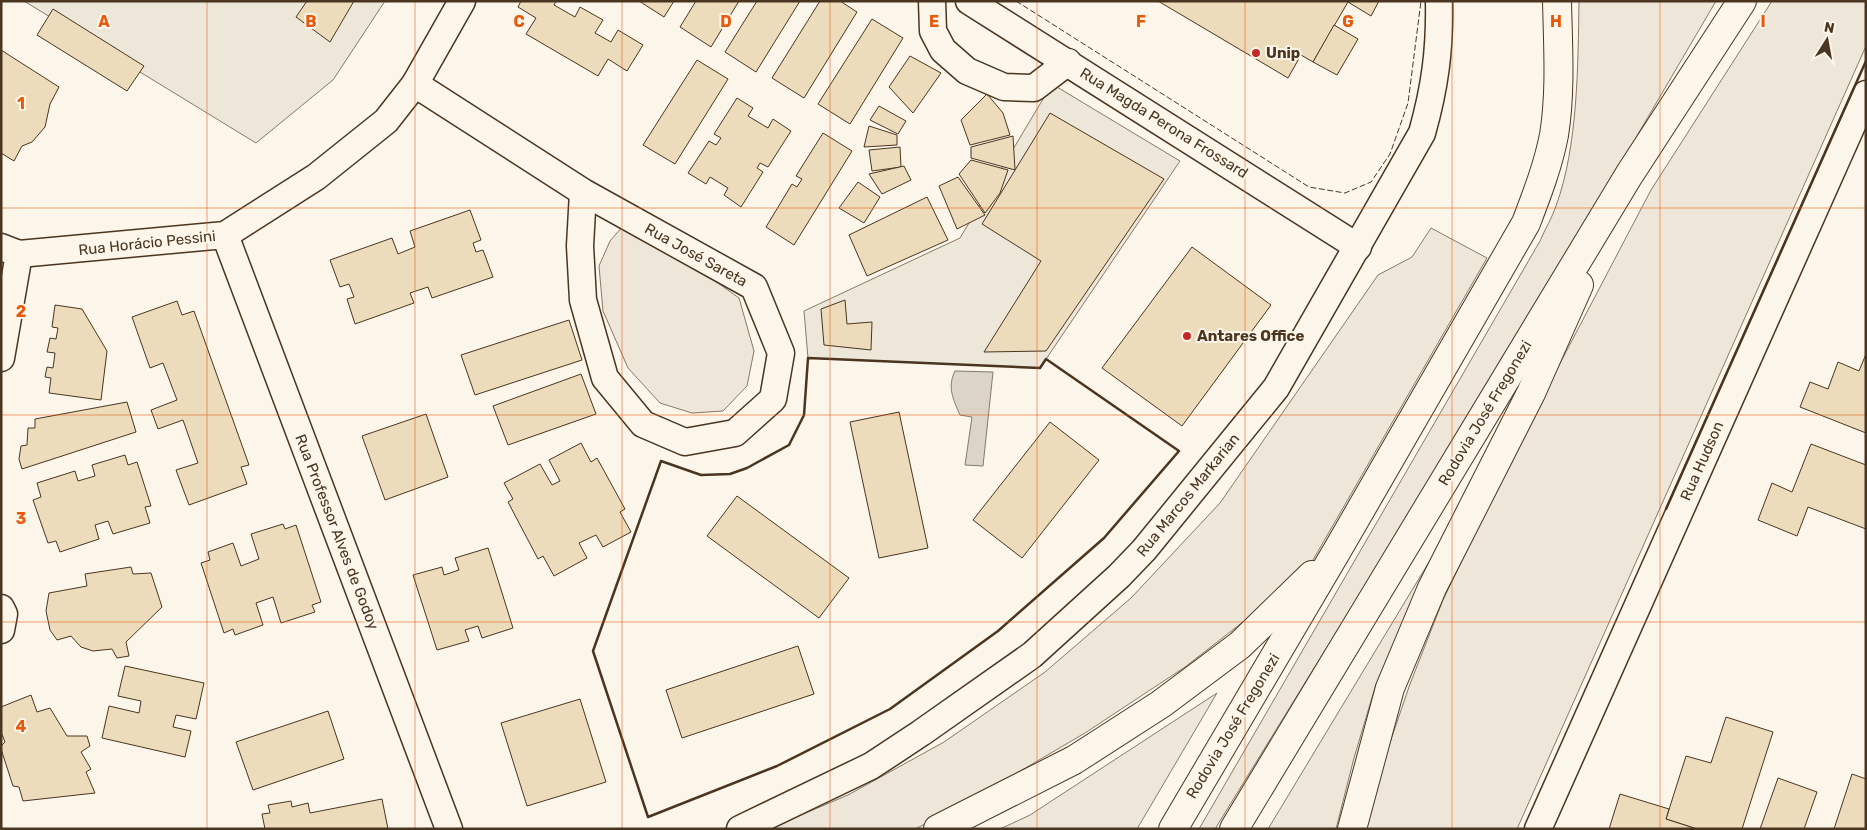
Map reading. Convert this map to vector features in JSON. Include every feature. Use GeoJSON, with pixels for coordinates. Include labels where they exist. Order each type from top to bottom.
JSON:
{"type":"FeatureCollection","features":[{"type":"Feature","properties":{"kind":"highway","name":"Rodovia José Fregonezi"},"geometry":{"type":"LineString","coordinates":[[1173,829],[1338,549],[1526,223],[1543,180],[1554,135],[1558,89],[1558,1]]}},
{"type":"Feature","properties":{"kind":"highway","name":"Rodovia José Fregonezi"},"geometry":{"type":"LineString","coordinates":[[1234,829],[1629,175],[1742,1]]}},
{"type":"Feature","properties":{"kind":"highway"},"geometry":{"type":"LineString","coordinates":[[1352,829],[1390,688],[1432,588],[1531,393],[1629,175]]}},
{"type":"Feature","properties":{"kind":"highway"},"geometry":{"type":"LineString","coordinates":[[938,829],[1074,760],[1161,704],[1240,645],[1338,549]]}},
{"type":"Feature","properties":{"kind":"street","name":"Rua Horácio Pessini"},"geometry":{"type":"LineString","coordinates":[[10,251],[225,235],[324,170],[386,121],[415,84],[462,1]]}},
{"type":"Feature","properties":{"kind":"street"},"geometry":{"type":"LineString","coordinates":[[932,1],[933,31],[943,50],[967,71],[1004,87],[1034,88],[1068,62]]}},
{"type":"Feature","properties":{"kind":"street","name":"Rua Magda Perona Frossard"},"geometry":{"type":"LineString","coordinates":[[969,1],[1358,247]]}},
{"type":"Feature","properties":{"kind":"street","name":"Rua Marcos Markarian"},"geometry":{"type":"LineString","coordinates":[[740,829],[879,760],[1032,655],[1120,576],[1144,550],[1276,388],[1422,133],[1434,92],[1440,31],[1439,1]]}},
{"type":"Feature","properties":{"kind":"street","name":"Rua José Sareta"},"geometry":{"type":"LineString","coordinates":[[415,84],[583,192],[754,288],[781,353],[772,399],[735,433],[685,442],[643,424],[605,378],[584,300],[580,246],[583,192]]}},
{"type":"Feature","properties":{"kind":"street","name":"Rua Hudson"},"geometry":{"type":"LineString","coordinates":[[1538,829],[1866,94]]}},
{"type":"Feature","properties":{"kind":"street","name":"Rua Professor Alves de Godoy"},"geometry":{"type":"LineString","coordinates":[[225,235],[449,829]]}},
{"type":"Feature","properties":{"kind":"street"},"geometry":{"type":"LineString","coordinates":[[1,358],[10,251]]}},
{"type":"Feature","properties":{"kind":"street"},"geometry":{"type":"LineString","coordinates":[[1,608],[4,614],[1,630]]}},
{"type":"Feature","properties":{"kind":"shaded area"},"geometry":{"type":"Polygon","coordinates":[[[24,1],[385,1],[333,80],[256,143],[24,1]]]}},
{"type":"Feature","properties":{"kind":"shaded area"},"geometry":{"type":"Polygon","coordinates":[[[1579,1],[1716,1],[1549,286],[1215,829],[1199,829],[1540,241],[1553,215],[1563,183],[1573,132],[1577,78],[1579,1]]]}},
{"type":"Feature","properties":{"kind":"shaded area"},"geometry":{"type":"Polygon","coordinates":[[[1772,1],[1866,1],[1866,46],[1517,829],[1365,829],[1384,760],[1410,684],[1443,600],[1525,430],[1651,190],[1772,1]]]}},
{"type":"Feature","properties":{"kind":"shaded area"},"geometry":{"type":"Polygon","coordinates":[[[1052,84],[1180,161],[1040,368],[808,358],[804,311],[960,238],[1052,84]]]}},
{"type":"Feature","properties":{"kind":"shaded area"},"geometry":{"type":"Polygon","coordinates":[[[623,226],[649,234],[739,298],[754,351],[747,386],[723,411],[692,413],[660,403],[628,368],[603,311],[599,266],[610,241],[623,226]]]}},
{"type":"Feature","properties":{"kind":"shaded area"},"geometry":{"type":"Polygon","coordinates":[[[1431,228],[1487,258],[1313,560],[1266,604],[1185,667],[1085,733],[959,807],[915,829],[768,829],[848,795],[944,742],[1045,672],[1131,598],[1220,503],[1378,275],[1412,257],[1431,228]]]}},
{"type":"Feature","properties":{"kind":"shaded area"},"geometry":{"type":"Polygon","coordinates":[[[955,371],[993,372],[983,466],[965,465],[972,417],[960,415],[955,404],[951,382],[955,371]]]}},
{"type":"Feature","properties":{"kind":"shaded area"},"geometry":{"type":"Polygon","coordinates":[[[1438,547],[1376,684],[1354,758],[1336,829],[1268,829],[1438,547]]]}},
{"type":"Feature","properties":{"kind":"shaded area"},"geometry":{"type":"Polygon","coordinates":[[[1217,693],[1137,829],[1000,829],[1030,815],[1217,693]]]}},
{"type":"Feature","properties":{"kind":"building"},"geometry":{"type":"Polygon","coordinates":[[[307,1],[354,1],[330,42],[296,17],[307,1]]]}},
{"type":"Feature","properties":{"kind":"building"},"geometry":{"type":"Polygon","coordinates":[[[521,1],[556,1],[554,5],[575,17],[580,7],[603,20],[595,33],[611,42],[618,30],[643,45],[627,71],[608,59],[598,76],[526,34],[536,18],[518,7],[521,1]]]}},
{"type":"Feature","properties":{"kind":"building"},"geometry":{"type":"Polygon","coordinates":[[[639,1],[674,1],[664,17],[639,1]]]}},
{"type":"Feature","properties":{"kind":"building"},"geometry":{"type":"Polygon","coordinates":[[[696,1],[739,1],[711,47],[680,27],[696,1]]]}},
{"type":"Feature","properties":{"kind":"building"},"geometry":{"type":"Polygon","coordinates":[[[757,1],[800,1],[756,72],[725,52],[757,1]]]}},
{"type":"Feature","properties":{"kind":"building"},"geometry":{"type":"Polygon","coordinates":[[[820,1],[840,1],[857,12],[804,98],[772,78],[820,1]]]}},
{"type":"Feature","properties":{"kind":"building"},"geometry":{"type":"Polygon","coordinates":[[[1158,1],[1379,1],[1371,16],[1348,2],[1313,62],[1301,55],[1288,78],[1158,1]]]}},
{"type":"Feature","properties":{"kind":"building"},"geometry":{"type":"Polygon","coordinates":[[[53,9],[144,66],[127,91],[37,35],[53,9]]]}},
{"type":"Feature","properties":{"kind":"building"},"geometry":{"type":"Polygon","coordinates":[[[872,19],[903,38],[850,124],[818,104],[872,19]]]}},
{"type":"Feature","properties":{"kind":"building"},"geometry":{"type":"Polygon","coordinates":[[[1334,25],[1358,39],[1337,75],[1313,62],[1334,25]]]}},
{"type":"Feature","properties":{"kind":"building"},"geometry":{"type":"Polygon","coordinates":[[[1,50],[59,87],[50,104],[45,127],[32,142],[22,146],[14,161],[1,153],[1,50]]]}},
{"type":"Feature","properties":{"kind":"building"},"geometry":{"type":"Polygon","coordinates":[[[910,56],[941,73],[913,113],[889,87],[910,56]]]}},
{"type":"Feature","properties":{"kind":"building"},"geometry":{"type":"Polygon","coordinates":[[[697,60],[728,79],[675,164],[643,145],[697,60]]]}},
{"type":"Feature","properties":{"kind":"building"},"geometry":{"type":"Polygon","coordinates":[[[987,94],[1003,113],[1010,135],[970,145],[961,120],[987,94]]]}},
{"type":"Feature","properties":{"kind":"building"},"geometry":{"type":"Polygon","coordinates":[[[737,98],[753,108],[748,116],[768,128],[773,119],[791,131],[768,167],[760,163],[757,168],[763,172],[741,207],[724,195],[728,188],[710,177],[706,184],[688,173],[709,141],[716,145],[721,138],[714,134],[737,98]]]}},
{"type":"Feature","properties":{"kind":"building"},"geometry":{"type":"Polygon","coordinates":[[[879,106],[906,121],[898,134],[870,120],[879,106]]]}},
{"type":"Feature","properties":{"kind":"building"},"geometry":{"type":"Polygon","coordinates":[[[1050,113],[1164,179],[1046,351],[984,352],[1041,261],[982,224],[1050,113]]]}},
{"type":"Feature","properties":{"kind":"building"},"geometry":{"type":"Polygon","coordinates":[[[869,126],[897,135],[897,145],[864,147],[869,126]]]}},
{"type":"Feature","properties":{"kind":"building"},"geometry":{"type":"Polygon","coordinates":[[[823,133],[852,151],[794,245],[766,227],[792,184],[797,187],[802,179],[796,176],[823,133]]]}},
{"type":"Feature","properties":{"kind":"building"},"geometry":{"type":"Polygon","coordinates":[[[1013,136],[1015,170],[971,158],[971,147],[1013,136]]]}},
{"type":"Feature","properties":{"kind":"building"},"geometry":{"type":"Polygon","coordinates":[[[900,147],[901,167],[872,171],[869,150],[900,147]]]}},
{"type":"Feature","properties":{"kind":"building"},"geometry":{"type":"Polygon","coordinates":[[[971,160],[1008,170],[1000,193],[985,213],[959,174],[971,160]]]}},
{"type":"Feature","properties":{"kind":"building"},"geometry":{"type":"Polygon","coordinates":[[[904,166],[911,180],[882,194],[869,174],[904,166]]]}},
{"type":"Feature","properties":{"kind":"building"},"geometry":{"type":"Polygon","coordinates":[[[958,177],[985,215],[957,229],[939,186],[958,177]]]}},
{"type":"Feature","properties":{"kind":"building"},"geometry":{"type":"Polygon","coordinates":[[[858,182],[880,197],[864,223],[839,208],[858,182]]]}},
{"type":"Feature","properties":{"kind":"building"},"geometry":{"type":"Polygon","coordinates":[[[927,197],[948,240],[867,276],[849,235],[927,197]]]}},
{"type":"Feature","properties":{"kind":"building"},"geometry":{"type":"Polygon","coordinates":[[[470,210],[481,240],[473,243],[476,252],[483,250],[493,277],[432,298],[428,287],[410,293],[414,303],[355,324],[347,299],[354,297],[349,284],[340,287],[330,260],[392,238],[398,254],[415,247],[410,231],[470,210]]]}},
{"type":"Feature","properties":{"kind":"building","name":"Antares Office"},"geometry":{"type":"Polygon","coordinates":[[[1192,247],[1271,305],[1182,426],[1102,368],[1192,247]]]}},
{"type":"Feature","properties":{"kind":"building"},"geometry":{"type":"Polygon","coordinates":[[[845,300],[847,324],[872,322],[871,350],[824,345],[821,309],[845,300]]]}},
{"type":"Feature","properties":{"kind":"building"},"geometry":{"type":"Polygon","coordinates":[[[177,301],[182,315],[194,311],[249,465],[241,467],[247,484],[189,505],[176,470],[198,463],[183,420],[158,429],[151,410],[177,400],[163,363],[150,368],[132,317],[177,301]]]}},
{"type":"Feature","properties":{"kind":"building"},"geometry":{"type":"Polygon","coordinates":[[[55,305],[82,309],[107,351],[101,400],[49,393],[51,378],[45,377],[47,367],[53,368],[55,353],[47,352],[50,338],[56,339],[58,328],[52,327],[55,305]]]}},
{"type":"Feature","properties":{"kind":"building"},"geometry":{"type":"Polygon","coordinates":[[[569,320],[582,360],[475,395],[461,355],[569,320]]]}},
{"type":"Feature","properties":{"kind":"building"},"geometry":{"type":"Polygon","coordinates":[[[1866,354],[1866,433],[1800,407],[1810,382],[1828,389],[1838,362],[1859,371],[1866,354]]]}},
{"type":"Feature","properties":{"kind":"building"},"geometry":{"type":"Polygon","coordinates":[[[581,374],[596,414],[508,445],[493,406],[581,374]]]}},
{"type":"Feature","properties":{"kind":"building"},"geometry":{"type":"Polygon","coordinates":[[[127,402],[136,432],[22,469],[19,459],[21,446],[27,445],[28,428],[35,428],[35,419],[127,402]]]}},
{"type":"Feature","properties":{"kind":"building"},"geometry":{"type":"Polygon","coordinates":[[[899,412],[928,548],[879,558],[850,422],[899,412]]]}},
{"type":"Feature","properties":{"kind":"building"},"geometry":{"type":"Polygon","coordinates":[[[426,414],[448,477],[385,500],[362,436],[426,414]]]}},
{"type":"Feature","properties":{"kind":"building"},"geometry":{"type":"Polygon","coordinates":[[[1050,422],[1099,460],[1022,558],[973,520],[1050,422]]]}},
{"type":"Feature","properties":{"kind":"building"},"geometry":{"type":"Polygon","coordinates":[[[581,443],[591,462],[597,458],[625,509],[620,512],[631,532],[603,547],[596,535],[579,543],[587,558],[554,576],[543,556],[538,559],[508,502],[513,499],[504,483],[540,464],[552,485],[560,481],[549,460],[581,443]]]}},
{"type":"Feature","properties":{"kind":"building"},"geometry":{"type":"Polygon","coordinates":[[[1811,444],[1866,465],[1866,529],[1808,507],[1797,536],[1758,520],[1772,483],[1792,492],[1811,444]]]}},
{"type":"Feature","properties":{"kind":"building"},"geometry":{"type":"Polygon","coordinates":[[[125,455],[128,465],[137,462],[151,506],[145,507],[150,523],[113,534],[108,521],[95,525],[99,539],[60,552],[56,541],[48,543],[33,500],[41,497],[37,483],[75,471],[78,481],[95,476],[92,465],[125,455]]]}},
{"type":"Feature","properties":{"kind":"building"},"geometry":{"type":"Polygon","coordinates":[[[737,496],[849,578],[819,618],[707,536],[737,496]]]}},
{"type":"Feature","properties":{"kind":"building"},"geometry":{"type":"Polygon","coordinates":[[[283,524],[285,529],[296,525],[321,602],[312,605],[315,612],[281,623],[273,597],[256,603],[263,625],[235,635],[233,629],[224,633],[201,563],[210,560],[208,552],[233,543],[241,566],[259,559],[251,534],[283,524]]]}},
{"type":"Feature","properties":{"kind":"building"},"geometry":{"type":"Polygon","coordinates":[[[488,548],[513,628],[482,638],[478,626],[465,630],[469,641],[437,650],[413,575],[442,567],[444,575],[459,570],[455,558],[488,548]]]}},
{"type":"Feature","properties":{"kind":"building"},"geometry":{"type":"Polygon","coordinates":[[[131,567],[133,574],[151,573],[162,607],[126,642],[129,656],[117,658],[112,649],[93,651],[81,647],[71,636],[57,640],[50,630],[46,611],[49,593],[87,586],[85,574],[131,567]]]}},
{"type":"Feature","properties":{"kind":"building"},"geometry":{"type":"Polygon","coordinates":[[[798,646],[814,694],[682,738],[666,690],[798,646]]]}},
{"type":"Feature","properties":{"kind":"building"},"geometry":{"type":"Polygon","coordinates":[[[125,666],[204,683],[196,719],[176,715],[173,727],[191,731],[185,757],[102,738],[109,706],[139,713],[141,701],[118,696],[125,666]]]}},
{"type":"Feature","properties":{"kind":"building"},"geometry":{"type":"Polygon","coordinates":[[[31,695],[37,712],[50,708],[67,736],[87,736],[90,746],[81,752],[91,769],[86,772],[95,793],[23,801],[19,787],[13,786],[1,749],[5,742],[1,732],[1,707],[31,695]]]}},
{"type":"Feature","properties":{"kind":"building"},"geometry":{"type":"Polygon","coordinates":[[[580,699],[606,782],[527,806],[501,723],[580,699]]]}},
{"type":"Feature","properties":{"kind":"building"},"geometry":{"type":"Polygon","coordinates":[[[328,711],[344,759],[253,790],[236,742],[328,711]]]}},
{"type":"Feature","properties":{"kind":"building"},"geometry":{"type":"Polygon","coordinates":[[[1726,717],[1773,732],[1742,829],[1697,829],[1666,819],[1686,756],[1711,763],[1726,717]]]}},
{"type":"Feature","properties":{"kind":"building"},"geometry":{"type":"Polygon","coordinates":[[[1852,774],[1866,779],[1866,829],[1834,829],[1852,774]]]}},
{"type":"Feature","properties":{"kind":"building"},"geometry":{"type":"Polygon","coordinates":[[[1778,778],[1817,792],[1804,829],[1760,829],[1778,778]]]}},
{"type":"Feature","properties":{"kind":"building"},"geometry":{"type":"Polygon","coordinates":[[[1620,794],[1669,809],[1666,819],[1697,829],[1609,829],[1620,794]]]}},
{"type":"Feature","properties":{"kind":"building"},"geometry":{"type":"Polygon","coordinates":[[[382,799],[388,829],[265,829],[262,814],[270,813],[268,805],[291,801],[292,807],[308,803],[310,813],[382,799]]]}},
{"type":"Feature","properties":{"kind":"fence"},"geometry":{"type":"LineString","coordinates":[[1016,1],[1309,187],[1345,193],[1371,182],[1390,154],[1408,103],[1421,1]]}},
{"type":"Feature","properties":{"kind":"wall"},"geometry":{"type":"LineString","coordinates":[[1666,509],[1866,61]]}},
{"type":"Feature","properties":{"kind":"wall"},"geometry":{"type":"LineString","coordinates":[[808,358],[1040,368],[1046,359],[1179,451],[1104,538],[998,631],[890,709],[777,766],[648,817],[593,651],[661,461],[701,475],[730,474],[747,468],[789,445],[804,415],[808,358]]}},
{"type":"Feature","properties":{"kind":"place","name":"Unip"},"geometry":{"type":"Point","coordinates":[1256,53]}},
{"type":"Feature","properties":{"kind":"place","name":"Antares Office"},"geometry":{"type":"Point","coordinates":[1187,336]}}]}
